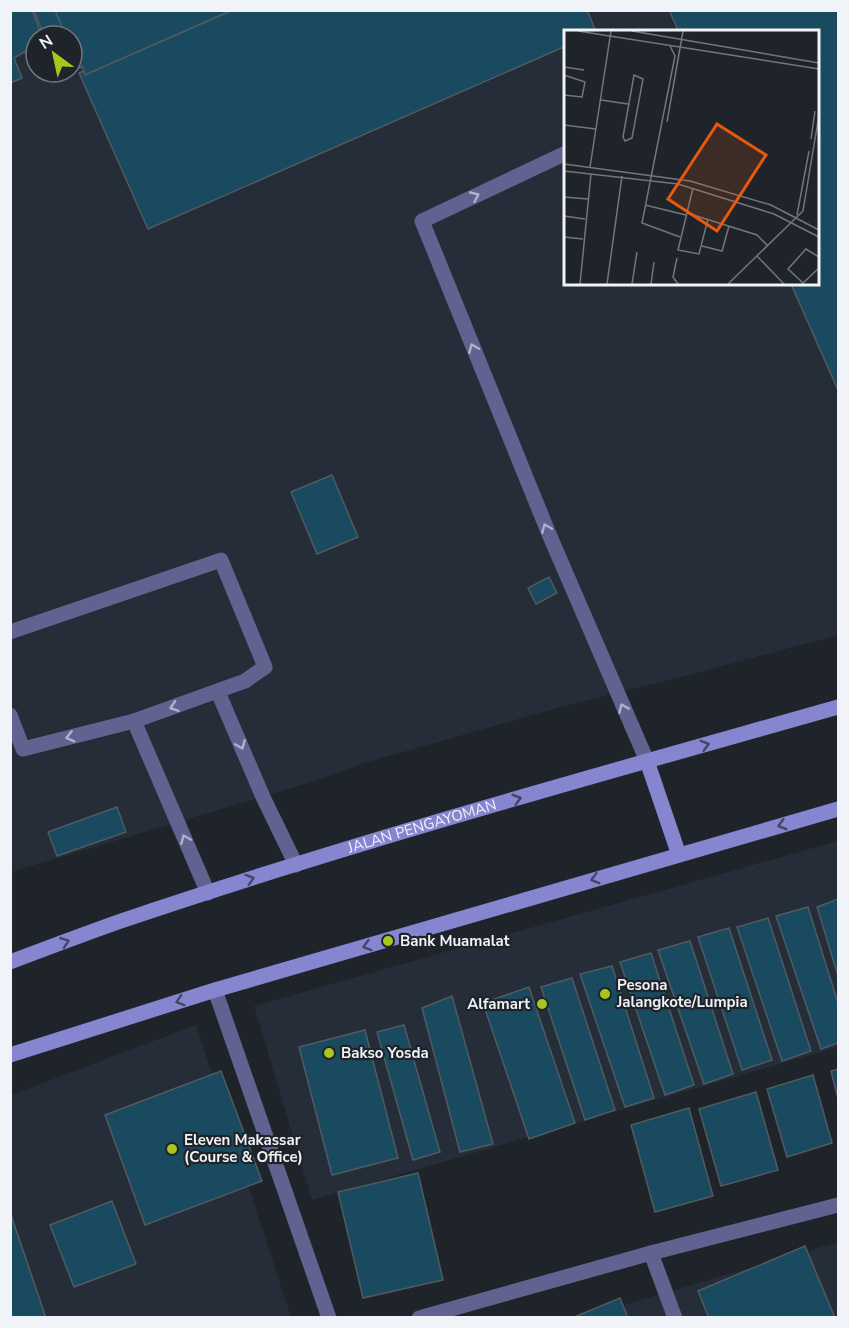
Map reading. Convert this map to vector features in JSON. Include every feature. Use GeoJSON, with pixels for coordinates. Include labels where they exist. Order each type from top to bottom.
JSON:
{"type":"FeatureCollection","features":[{"type":"Feature","properties":{"kind":"street"},"geometry":{"type":"LineString","coordinates":[[564,154],[422,221],[549,534],[647,761],[679,855]]}},
{"type":"Feature","properties":{"kind":"street"},"geometry":{"type":"LineString","coordinates":[[10,632],[220,560],[265,667],[245,681],[134,721],[23,749],[10,715]]}},
{"type":"Feature","properties":{"kind":"street"},"geometry":{"type":"LineString","coordinates":[[218,692],[263,797],[296,865]]}},
{"type":"Feature","properties":{"kind":"street","name":"JALAN PENGAYOMAN"},"geometry":{"type":"LineString","coordinates":[[10,962],[120,922],[296,865],[469,812],[838,707]]}},
{"type":"Feature","properties":{"kind":"street"},"geometry":{"type":"LineString","coordinates":[[134,721],[208,893]]}},
{"type":"Feature","properties":{"kind":"street"},"geometry":{"type":"LineString","coordinates":[[10,1055],[215,990],[838,809]]}},
{"type":"Feature","properties":{"kind":"street"},"geometry":{"type":"LineString","coordinates":[[215,990],[329,1317]]}},
{"type":"Feature","properties":{"kind":"street"},"geometry":{"type":"LineString","coordinates":[[419,1317],[651,1253],[838,1205]]}},
{"type":"Feature","properties":{"kind":"street"},"geometry":{"type":"LineString","coordinates":[[651,1253],[675,1317]]}},
{"type":"Feature","properties":{"kind":"shaded area"},"geometry":{"type":"Polygon","coordinates":[[[11,11],[838,11],[838,635],[564,706],[364,763],[315,781],[11,872],[11,11]]]}},
{"type":"Feature","properties":{"kind":"shaded area"},"geometry":{"type":"Polygon","coordinates":[[[838,841],[838,1047],[312,1200],[254,1006],[838,841]]]}},
{"type":"Feature","properties":{"kind":"shaded area"},"geometry":{"type":"Polygon","coordinates":[[[196,1025],[291,1317],[11,1318],[11,1095],[196,1025]]]}},
{"type":"Feature","properties":{"kind":"shaded area"},"geometry":{"type":"Polygon","coordinates":[[[838,1242],[838,1317],[583,1317],[838,1242]]]}},
{"type":"Feature","properties":{"kind":"building"},"geometry":{"type":"Polygon","coordinates":[[[10,10],[32,10],[37,24],[24,24],[24,52],[14,58],[22,78],[10,83],[10,10]]]}},
{"type":"Feature","properties":{"kind":"building"},"geometry":{"type":"Polygon","coordinates":[[[34,10],[55,10],[61,24],[39,24],[34,10]]]}},
{"type":"Feature","properties":{"kind":"building"},"geometry":{"type":"Polygon","coordinates":[[[55,10],[209,10],[84,66],[84,24],[61,24],[55,10]]]}},
{"type":"Feature","properties":{"kind":"building"},"geometry":{"type":"Polygon","coordinates":[[[55,10],[233,10],[85,75],[84,24],[61,24],[55,10]]]}},
{"type":"Feature","properties":{"kind":"building"},"geometry":{"type":"Polygon","coordinates":[[[233,10],[587,10],[595,30],[564,30],[564,47],[148,229],[84,84],[84,71],[85,75],[233,10]]]}},
{"type":"Feature","properties":{"kind":"building"},"geometry":{"type":"Polygon","coordinates":[[[669,10],[838,10],[838,390],[791,285],[819,285],[819,30],[678,30],[669,10]]]}},
{"type":"Feature","properties":{"kind":"building"},"geometry":{"type":"Polygon","coordinates":[[[332,475],[358,537],[317,554],[291,492],[332,475]]]}},
{"type":"Feature","properties":{"kind":"building"},"geometry":{"type":"Polygon","coordinates":[[[549,577],[557,593],[536,604],[528,588],[549,577]]]}},
{"type":"Feature","properties":{"kind":"building"},"geometry":{"type":"Polygon","coordinates":[[[117,807],[126,832],[57,856],[48,832],[117,807]]]}},
{"type":"Feature","properties":{"kind":"building"},"geometry":{"type":"Polygon","coordinates":[[[838,899],[838,976],[817,907],[838,899]]]}},
{"type":"Feature","properties":{"kind":"building"},"geometry":{"type":"Polygon","coordinates":[[[808,907],[838,1003],[838,1043],[821,1049],[776,916],[808,907]]]}},
{"type":"Feature","properties":{"kind":"building"},"geometry":{"type":"Polygon","coordinates":[[[768,918],[811,1051],[782,1061],[737,927],[768,918]]]}},
{"type":"Feature","properties":{"kind":"building"},"geometry":{"type":"Polygon","coordinates":[[[729,928],[772,1060],[742,1070],[698,937],[729,928]]]}},
{"type":"Feature","properties":{"kind":"building"},"geometry":{"type":"Polygon","coordinates":[[[690,941],[733,1074],[704,1084],[658,950],[690,941]]]}},
{"type":"Feature","properties":{"kind":"building"},"geometry":{"type":"Polygon","coordinates":[[[651,953],[694,1085],[665,1095],[620,962],[651,953]]]}},
{"type":"Feature","properties":{"kind":"building"},"geometry":{"type":"Polygon","coordinates":[[[612,966],[654,1098],[625,1107],[580,974],[612,966]]]}},
{"type":"Feature","properties":{"kind":"building"},"geometry":{"type":"Polygon","coordinates":[[[572,978],[615,1110],[585,1120],[541,987],[572,978]]]}},
{"type":"Feature","properties":{"kind":"building"},"geometry":{"type":"Polygon","coordinates":[[[529,987],[575,1123],[529,1139],[483,1003],[529,987]]]}},
{"type":"Feature","properties":{"kind":"building"},"geometry":{"type":"Polygon","coordinates":[[[452,996],[493,1144],[460,1152],[422,1008],[452,996]]]}},
{"type":"Feature","properties":{"kind":"building"},"geometry":{"type":"Polygon","coordinates":[[[404,1025],[440,1152],[413,1160],[377,1032],[404,1025]]]}},
{"type":"Feature","properties":{"kind":"building"},"geometry":{"type":"Polygon","coordinates":[[[365,1030],[398,1158],[332,1175],[299,1047],[365,1030]]]}},
{"type":"Feature","properties":{"kind":"building"},"geometry":{"type":"Polygon","coordinates":[[[838,1069],[838,1099],[831,1071],[838,1069]]]}},
{"type":"Feature","properties":{"kind":"building"},"geometry":{"type":"Polygon","coordinates":[[[221,1071],[262,1181],[145,1225],[105,1115],[221,1071]]]}},
{"type":"Feature","properties":{"kind":"building"},"geometry":{"type":"Polygon","coordinates":[[[813,1075],[832,1143],[787,1157],[767,1089],[813,1075]]]}},
{"type":"Feature","properties":{"kind":"building"},"geometry":{"type":"Polygon","coordinates":[[[756,1092],[778,1170],[721,1186],[699,1109],[756,1092]]]}},
{"type":"Feature","properties":{"kind":"building"},"geometry":{"type":"Polygon","coordinates":[[[689,1108],[713,1196],[655,1212],[631,1125],[689,1108]]]}},
{"type":"Feature","properties":{"kind":"building"},"geometry":{"type":"Polygon","coordinates":[[[418,1173],[443,1280],[363,1298],[338,1192],[418,1173]]]}},
{"type":"Feature","properties":{"kind":"building"},"geometry":{"type":"Polygon","coordinates":[[[112,1201],[136,1264],[74,1287],[50,1225],[112,1201]]]}},
{"type":"Feature","properties":{"kind":"building"},"geometry":{"type":"Polygon","coordinates":[[[10,1212],[46,1318],[10,1318],[10,1212]]]}},
{"type":"Feature","properties":{"kind":"building"},"geometry":{"type":"Polygon","coordinates":[[[805,1246],[835,1318],[709,1318],[698,1291],[805,1246]]]}},
{"type":"Feature","properties":{"kind":"building"},"geometry":{"type":"Polygon","coordinates":[[[620,1298],[628,1318],[572,1318],[620,1298]]]}},
{"type":"Feature","properties":{"kind":"place","name":"Bank Muamalat"},"geometry":{"type":"Point","coordinates":[388,941]}},
{"type":"Feature","properties":{"kind":"place","name":"Pesona Jalangkote/Lumpia"},"geometry":{"type":"Point","coordinates":[605,994]}},
{"type":"Feature","properties":{"kind":"place","name":"Alfamart"},"geometry":{"type":"Point","coordinates":[542,1004]}},
{"type":"Feature","properties":{"kind":"place","name":"Bakso Yosda"},"geometry":{"type":"Point","coordinates":[329,1053]}},
{"type":"Feature","properties":{"kind":"place","name":"Eleven Makassar (Course & Office)"},"geometry":{"type":"Point","coordinates":[172,1149]}}]}
